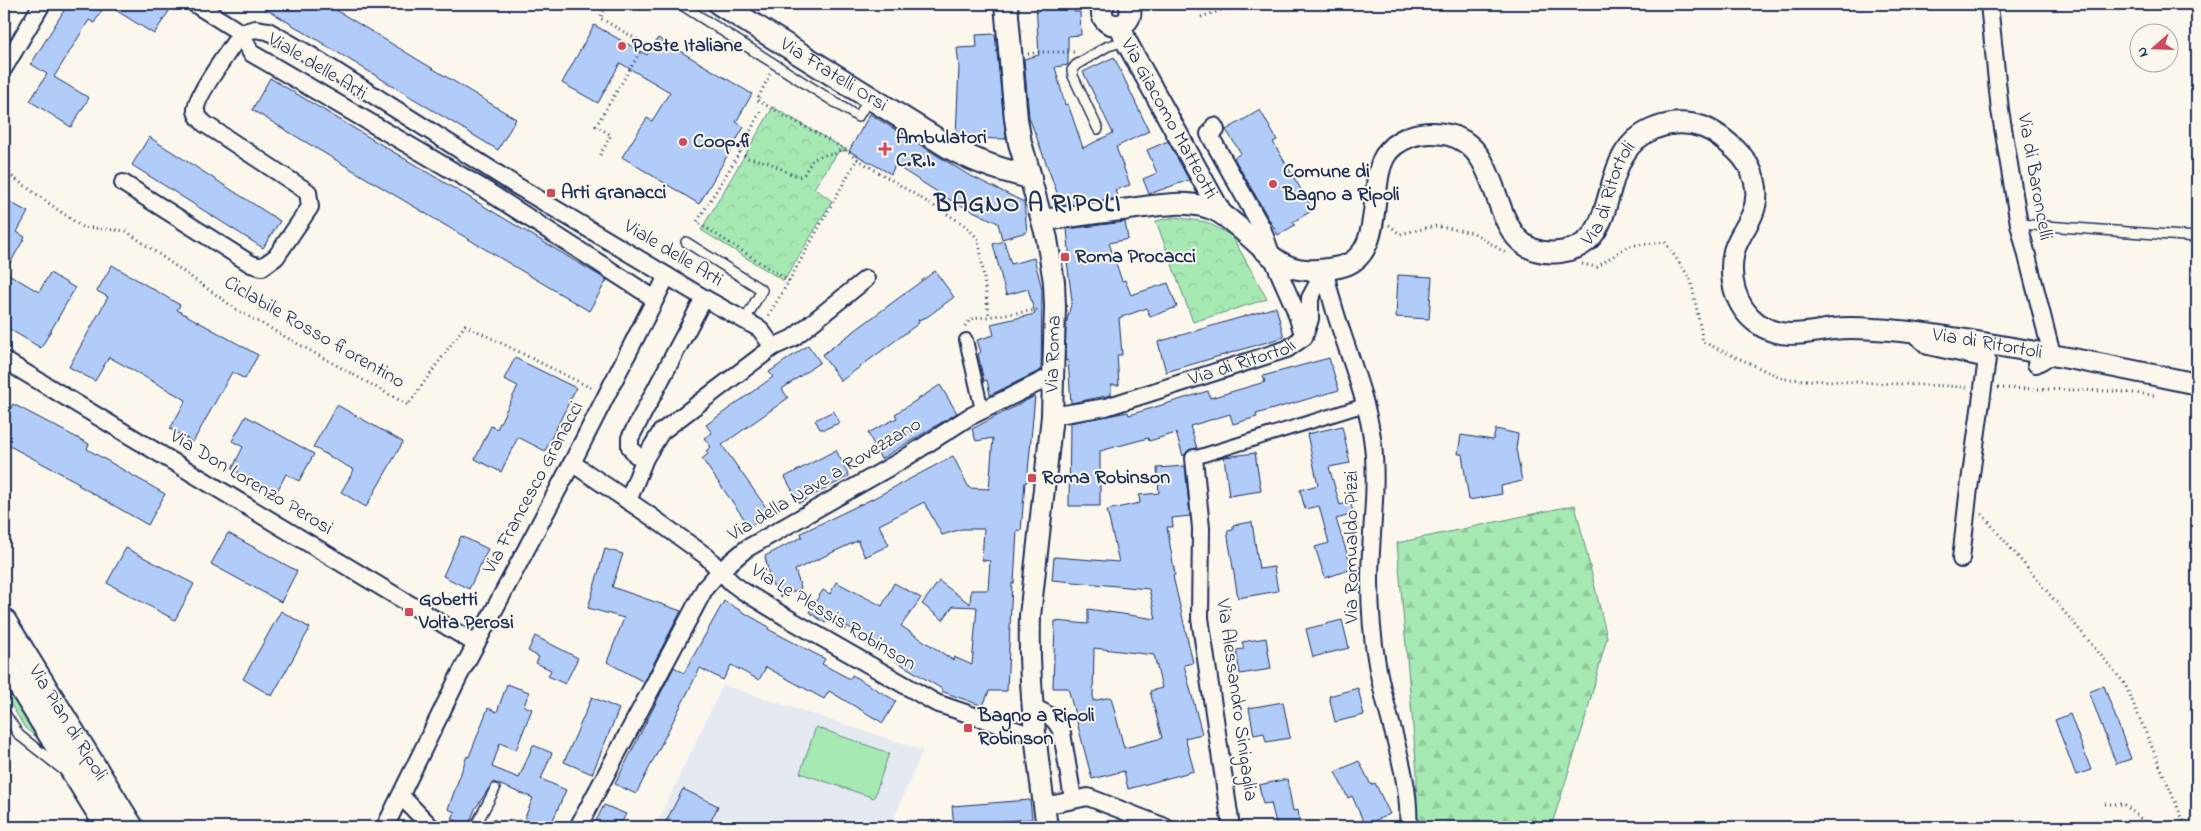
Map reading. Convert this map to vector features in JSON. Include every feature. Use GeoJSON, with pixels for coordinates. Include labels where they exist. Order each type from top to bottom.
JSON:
{"type":"FeatureCollection","features":[{"type":"Feature","properties":{"kind":"main road","name":"Via Fratelli Orsi"},"geometry":{"type":"LineString","coordinates":[[720,4],[920,130],[974,161],[1030,177]]}},
{"type":"Feature","properties":{"kind":"main road","name":"Via Roma"},"geometry":{"type":"LineString","coordinates":[[1006,4],[1018,132],[1030,177]]}},
{"type":"Feature","properties":{"kind":"main road","name":"Via Pian di Ripoli"},"geometry":{"type":"LineString","coordinates":[[4,620],[132,827]]}},
{"type":"Feature","properties":{"kind":"main road","name":"Via Pian di Ripoli"},"geometry":{"type":"LineString","coordinates":[[4,661],[107,827]]}},
{"type":"Feature","properties":{"kind":"street"},"geometry":{"type":"LineString","coordinates":[[4,68],[42,4]]}},
{"type":"Feature","properties":{"kind":"street","name":"Viale delle Arti"},"geometry":{"type":"LineString","coordinates":[[195,4],[241,33],[251,54],[484,189],[655,299]]}},
{"type":"Feature","properties":{"kind":"street","name":"Via Giacomo Matteotti"},"geometry":{"type":"LineString","coordinates":[[1104,4],[1102,11],[1104,19],[1123,33],[1221,213]]}},
{"type":"Feature","properties":{"kind":"street","name":"Via Giacomo Matteotti"},"geometry":{"type":"LineString","coordinates":[[1123,33],[1130,16],[1129,4]]}},
{"type":"Feature","properties":{"kind":"street","name":"Via di Baroncelli"},"geometry":{"type":"LineString","coordinates":[[1990,4],[2000,110],[2019,224],[2061,357]]}},
{"type":"Feature","properties":{"kind":"street","name":"Viale delle Arti"},"geometry":{"type":"LineString","coordinates":[[241,33],[255,29],[268,31],[310,55],[494,172],[704,298],[745,320],[764,333],[773,347]]}},
{"type":"Feature","properties":{"kind":"street"},"geometry":{"type":"LineString","coordinates":[[123,182],[251,264],[262,267],[276,256],[310,207],[308,192],[205,124],[199,118],[196,111],[200,97],[241,33]]}},
{"type":"Feature","properties":{"kind":"street","name":"Via di Ritortoli"},"geometry":{"type":"LineString","coordinates":[[1052,416],[1106,407],[1287,349],[1304,337],[1310,319],[1310,298],[1325,270],[1343,267],[1358,260],[1368,239],[1382,163],[1392,147],[1417,134],[1427,133],[1455,137],[1482,159],[1489,171],[1509,229],[1528,246],[1548,252],[1572,250],[1587,241],[1599,226],[1618,164],[1634,141],[1641,135],[1661,126],[1682,123],[1692,124],[1712,131],[1740,154],[1752,171],[1756,192],[1755,204],[1753,213],[1735,248],[1732,278],[1737,297],[1745,312],[1755,322],[1769,331],[1793,335],[1837,328],[1911,332],[2061,357],[2197,384]]}},
{"type":"Feature","properties":{"kind":"street"},"geometry":{"type":"LineString","coordinates":[[1214,126],[1216,130],[1209,134],[1262,228],[1273,259],[1295,309],[1304,337]]}},
{"type":"Feature","properties":{"kind":"street"},"geometry":{"type":"LineString","coordinates":[[484,189],[494,172]]}},
{"type":"Feature","properties":{"kind":"street","name":"Via Roma"},"geometry":{"type":"LineString","coordinates":[[1030,177],[1042,220],[1054,282],[1052,416],[1030,616],[1032,707],[1047,827]]}},
{"type":"Feature","properties":{"kind":"street"},"geometry":{"type":"LineString","coordinates":[[1042,220],[1173,204],[1205,206],[1221,213],[1283,266],[1298,270],[1325,270]]}},
{"type":"Feature","properties":{"kind":"street","name":"Via Romualdo Pizzi"},"geometry":{"type":"LineString","coordinates":[[1325,270],[1370,422],[1374,459],[1370,581],[1372,626],[1377,666],[1406,793],[1408,827]]}},
{"type":"Feature","properties":{"kind":"street","name":"Via Francesco Granacci"},"geometry":{"type":"LineString","coordinates":[[385,827],[476,644],[572,463],[667,276]]}},
{"type":"Feature","properties":{"kind":"street"},"geometry":{"type":"LineString","coordinates":[[628,501],[645,458],[656,438],[668,425],[773,347],[792,338],[866,279]]}},
{"type":"Feature","properties":{"kind":"street"},"geometry":{"type":"LineString","coordinates":[[645,458],[636,454],[630,447],[630,438],[704,298]]}},
{"type":"Feature","properties":{"kind":"street"},"geometry":{"type":"LineString","coordinates":[[1911,332],[1928,346],[1987,359],[1961,559]]}},
{"type":"Feature","properties":{"kind":"street"},"geometry":{"type":"LineString","coordinates":[[966,340],[972,376],[982,410]]}},
{"type":"Feature","properties":{"kind":"street","name":"Via Don Lorenzo Perosi"},"geometry":{"type":"LineString","coordinates":[[4,360],[476,644]]}},
{"type":"Feature","properties":{"kind":"street","name":"Via della Nave a Rovezzano"},"geometry":{"type":"LineString","coordinates":[[578,827],[705,588],[720,571],[746,548],[902,460],[982,410],[1054,375]]}},
{"type":"Feature","properties":{"kind":"street","name":"Via Alessandro Sinigaglia"},"geometry":{"type":"LineString","coordinates":[[1231,827],[1200,618],[1201,528],[1194,458],[1365,405]]}},
{"type":"Feature","properties":{"kind":"street","name":"Via Le Plessis Robinson"},"geometry":{"type":"LineString","coordinates":[[572,463],[706,556],[743,591],[920,695],[955,710],[1036,737]]}},
{"type":"Feature","properties":{"kind":"street"},"geometry":{"type":"LineString","coordinates":[[1032,707],[1050,715],[1059,725],[1073,799]]}},
{"type":"Feature","properties":{"kind":"street"},"geometry":{"type":"LineString","coordinates":[[401,796],[431,827]]}},
{"type":"Feature","properties":{"kind":"street"},"geometry":{"type":"LineString","coordinates":[[1044,806],[1088,797],[1122,820],[1165,827]]}},
{"type":"Feature","properties":{"kind":"lane"},"geometry":{"type":"LineString","coordinates":[[680,4],[858,117],[870,97]]}},
{"type":"Feature","properties":{"kind":"lane"},"geometry":{"type":"LineString","coordinates":[[1098,129],[1073,76],[1072,70],[1076,65],[1108,46],[1123,33]]}},
{"type":"Feature","properties":{"kind":"lane"},"geometry":{"type":"LineString","coordinates":[[2019,224],[2197,237]]}},
{"type":"Feature","properties":{"kind":"lane"},"geometry":{"type":"LineString","coordinates":[[686,242],[762,290],[745,320]]}},
{"type":"Feature","properties":{"kind":"lane","name":"Via Pian di Ripoli"},"geometry":{"type":"LineString","coordinates":[[4,712],[19,735],[78,781]]}},
{"type":"Feature","properties":{"kind":"lane"},"geometry":{"type":"LineString","coordinates":[[475,827],[496,789]]}},
{"type":"Feature","properties":{"kind":"path"},"geometry":{"type":"LineString","coordinates":[[600,155],[611,135],[596,126],[645,44],[600,18],[607,4]]}},
{"type":"Feature","properties":{"kind":"path"},"geometry":{"type":"LineString","coordinates":[[1201,17],[1225,9],[1229,4]]}},
{"type":"Feature","properties":{"kind":"path"},"geometry":{"type":"LineString","coordinates":[[1011,58],[1038,52],[1080,52]]}},
{"type":"Feature","properties":{"kind":"path"},"geometry":{"type":"LineString","coordinates":[[775,65],[757,100],[848,151],[857,159],[965,225],[979,240],[989,317]]}},
{"type":"Feature","properties":{"kind":"path"},"geometry":{"type":"LineString","coordinates":[[697,222],[740,152],[760,112]]}},
{"type":"Feature","properties":{"kind":"path"},"geometry":{"type":"LineString","coordinates":[[740,152],[747,158],[768,162],[795,176],[800,176],[804,174],[813,159],[824,154],[834,154],[843,148]]}},
{"type":"Feature","properties":{"kind":"path"},"geometry":{"type":"LineString","coordinates":[[789,281],[857,159]]}},
{"type":"Feature","properties":{"kind":"path","name":"Ciclabile Rosso fiorentino"},"geometry":{"type":"LineString","coordinates":[[4,170],[82,227],[126,231],[239,311],[408,405],[465,325],[590,388]]}},
{"type":"Feature","properties":{"kind":"path"},"geometry":{"type":"LineString","coordinates":[[1374,214],[1400,234],[1436,226],[1474,233],[1512,257]]}},
{"type":"Feature","properties":{"kind":"path"},"geometry":{"type":"LineString","coordinates":[[1580,264],[1597,267],[1628,246],[1665,242],[1691,280],[1703,342],[1784,379],[2112,391],[2159,395]]}},
{"type":"Feature","properties":{"kind":"path"},"geometry":{"type":"LineString","coordinates":[[966,340],[963,328],[971,319],[1040,310]]}},
{"type":"Feature","properties":{"kind":"path"},"geometry":{"type":"LineString","coordinates":[[1968,496],[2124,684],[2186,827]]}},
{"type":"Feature","properties":{"kind":"path"},"geometry":{"type":"LineString","coordinates":[[2105,804],[2124,804],[2150,827]]}},
{"type":"Feature","properties":{"kind":"shaded area"},"geometry":{"type":"Polygon","coordinates":[[[723,685],[923,750],[890,827],[655,827],[723,685]]]}},
{"type":"Feature","properties":{"kind":"green space"},"geometry":{"type":"Polygon","coordinates":[[[773,107],[848,151],[839,151],[814,188],[832,201],[784,281],[701,230],[773,107]]]}},
{"type":"Feature","properties":{"kind":"green space"},"geometry":{"type":"Polygon","coordinates":[[[1174,217],[1206,222],[1232,236],[1267,299],[1193,322],[1156,221],[1174,217]]]}},
{"type":"Feature","properties":{"kind":"green space"},"geometry":{"type":"Polygon","coordinates":[[[1575,505],[1607,637],[1583,727],[1551,827],[1416,827],[1417,773],[1397,543],[1575,505]]]}},
{"type":"Feature","properties":{"kind":"green space"},"geometry":{"type":"Polygon","coordinates":[[[4,674],[48,746],[25,728],[4,693],[4,674]]]}},
{"type":"Feature","properties":{"kind":"green space"},"geometry":{"type":"Polygon","coordinates":[[[816,727],[889,753],[874,798],[800,773],[816,727]]]}},
{"type":"Feature","properties":{"kind":"building"},"geometry":{"type":"Polygon","coordinates":[[[68,4],[106,4],[94,23],[89,20],[54,77],[89,98],[71,127],[30,101],[47,74],[31,64],[68,4]]]}},
{"type":"Feature","properties":{"kind":"building"},"geometry":{"type":"Polygon","coordinates":[[[106,4],[157,4],[169,11],[154,34],[106,4]]]}},
{"type":"Feature","properties":{"kind":"building"},"geometry":{"type":"Polygon","coordinates":[[[258,4],[326,4],[516,119],[498,150],[258,4]]]}},
{"type":"Feature","properties":{"kind":"building"},"geometry":{"type":"Polygon","coordinates":[[[1036,4],[1074,4],[1074,12],[1080,12],[1081,35],[1068,36],[1068,65],[1055,67],[1065,105],[1068,104],[1083,148],[1113,133],[1083,72],[1114,57],[1149,131],[1116,147],[1130,185],[1115,190],[1118,198],[1062,206],[1029,117],[1024,59],[1039,55],[1036,4]]]}},
{"type":"Feature","properties":{"kind":"building"},"geometry":{"type":"Polygon","coordinates":[[[594,25],[647,55],[658,38],[752,94],[736,122],[744,127],[699,204],[622,157],[647,118],[652,121],[670,92],[620,63],[598,103],[562,83],[594,25]]]}},
{"type":"Feature","properties":{"kind":"building"},"geometry":{"type":"Polygon","coordinates":[[[995,34],[1006,139],[959,138],[956,136],[959,67],[957,48],[977,47],[976,35],[995,34]]]}},
{"type":"Feature","properties":{"kind":"building"},"geometry":{"type":"Polygon","coordinates":[[[270,78],[607,280],[589,311],[252,110],[270,78]]]}},
{"type":"Feature","properties":{"kind":"building","name":"Comune di Bagno a Ripoli"},"geometry":{"type":"Polygon","coordinates":[[[1260,110],[1277,140],[1273,142],[1313,210],[1293,222],[1295,225],[1278,235],[1234,158],[1241,153],[1226,130],[1260,110]]]}},
{"type":"Feature","properties":{"kind":"building"},"geometry":{"type":"Polygon","coordinates":[[[870,114],[967,174],[1024,202],[1027,232],[1002,239],[998,223],[950,200],[895,165],[891,174],[849,151],[870,114]]]}},
{"type":"Feature","properties":{"kind":"building"},"geometry":{"type":"Polygon","coordinates":[[[149,137],[280,221],[263,248],[132,165],[149,137]]]}},
{"type":"Feature","properties":{"kind":"building"},"geometry":{"type":"Polygon","coordinates":[[[1168,141],[1189,180],[1149,194],[1143,179],[1157,173],[1147,150],[1168,141]]]}},
{"type":"Feature","properties":{"kind":"building"},"geometry":{"type":"Polygon","coordinates":[[[4,199],[28,212],[17,232],[25,237],[5,272],[39,292],[50,273],[75,288],[41,348],[4,326],[4,199]]]}},
{"type":"Feature","properties":{"kind":"building"},"geometry":{"type":"Polygon","coordinates":[[[1125,222],[1128,239],[1109,243],[1122,281],[1125,280],[1131,295],[1168,283],[1177,307],[1150,317],[1147,308],[1119,318],[1122,355],[1117,355],[1119,385],[1111,385],[1111,395],[1071,403],[1068,360],[1065,361],[1066,324],[1072,301],[1067,261],[1070,260],[1067,229],[1125,222]]]}},
{"type":"Feature","properties":{"kind":"building"},"geometry":{"type":"Polygon","coordinates":[[[1004,241],[1011,264],[1034,258],[1042,289],[1041,370],[990,395],[987,380],[984,381],[978,354],[981,352],[977,340],[994,335],[991,324],[1035,314],[1028,289],[1006,295],[993,244],[1004,241]]]}},
{"type":"Feature","properties":{"kind":"building"},"geometry":{"type":"Polygon","coordinates":[[[112,265],[180,305],[177,310],[258,355],[245,379],[232,372],[193,442],[170,429],[186,400],[109,357],[95,381],[69,367],[108,297],[97,291],[112,265]]]}},
{"type":"Feature","properties":{"kind":"building"},"geometry":{"type":"Polygon","coordinates":[[[935,271],[954,297],[927,317],[918,320],[919,323],[841,381],[822,355],[935,271]]]}},
{"type":"Feature","properties":{"kind":"building"},"geometry":{"type":"Polygon","coordinates":[[[1398,275],[1432,277],[1429,319],[1396,317],[1398,275]]]}},
{"type":"Feature","properties":{"kind":"building"},"geometry":{"type":"Polygon","coordinates":[[[1276,307],[1284,337],[1166,372],[1158,342],[1276,307]]]}},
{"type":"Feature","properties":{"kind":"building"},"geometry":{"type":"Polygon","coordinates":[[[808,345],[820,362],[782,389],[788,398],[722,445],[770,513],[750,527],[702,459],[708,454],[706,451],[711,447],[704,438],[712,433],[706,425],[773,377],[769,372],[808,345]]]}},
{"type":"Feature","properties":{"kind":"building"},"geometry":{"type":"Polygon","coordinates":[[[515,358],[576,388],[545,451],[518,437],[501,472],[475,459],[491,426],[497,429],[518,386],[504,379],[515,358]]]}},
{"type":"Feature","properties":{"kind":"building"},"geometry":{"type":"Polygon","coordinates":[[[1329,358],[1339,390],[1256,414],[1257,417],[1233,424],[1230,414],[1190,426],[1197,448],[1189,450],[1183,456],[1176,433],[1149,441],[1148,438],[1100,451],[1100,506],[1069,506],[1070,423],[1128,412],[1129,415],[1208,391],[1210,398],[1265,382],[1263,376],[1329,358]]]}},
{"type":"Feature","properties":{"kind":"building"},"geometry":{"type":"Polygon","coordinates":[[[940,385],[957,413],[881,459],[868,433],[897,418],[895,414],[940,385]]]}},
{"type":"Feature","properties":{"kind":"building"},"geometry":{"type":"Polygon","coordinates":[[[1035,396],[1021,531],[1017,530],[1014,583],[1012,583],[1007,691],[989,691],[983,706],[941,691],[942,689],[896,661],[899,657],[847,626],[845,630],[828,619],[825,623],[809,612],[823,590],[830,594],[836,582],[882,606],[894,583],[921,598],[901,626],[953,660],[954,657],[972,665],[977,607],[953,606],[943,620],[922,604],[939,581],[970,604],[971,590],[988,590],[990,561],[982,560],[984,529],[962,529],[942,535],[924,502],[879,525],[889,545],[865,557],[858,542],[859,540],[795,570],[801,588],[781,597],[770,581],[765,556],[802,537],[801,533],[874,498],[953,456],[969,488],[989,489],[993,438],[976,441],[972,429],[1035,396]]]}},
{"type":"Feature","properties":{"kind":"building"},"geometry":{"type":"Polygon","coordinates":[[[13,404],[89,444],[87,449],[165,494],[148,525],[78,485],[79,483],[4,443],[4,422],[13,404]]]}},
{"type":"Feature","properties":{"kind":"building"},"geometry":{"type":"Polygon","coordinates":[[[337,405],[403,442],[366,507],[341,492],[354,470],[313,447],[337,405]]]}},
{"type":"Feature","properties":{"kind":"building"},"geometry":{"type":"Polygon","coordinates":[[[834,411],[839,423],[825,429],[820,429],[815,420],[834,411]]]}},
{"type":"Feature","properties":{"kind":"building"},"geometry":{"type":"Polygon","coordinates":[[[246,416],[314,454],[299,481],[286,474],[276,493],[232,469],[243,447],[232,441],[246,416]]]}},
{"type":"Feature","properties":{"kind":"building"},"geometry":{"type":"Polygon","coordinates":[[[1342,426],[1350,463],[1329,467],[1340,505],[1350,502],[1354,514],[1336,519],[1352,569],[1325,578],[1315,547],[1329,543],[1319,506],[1305,509],[1300,490],[1318,485],[1307,434],[1342,426]]]}},
{"type":"Feature","properties":{"kind":"building"},"geometry":{"type":"Polygon","coordinates":[[[1496,429],[1518,434],[1516,449],[1522,481],[1501,486],[1502,494],[1469,500],[1462,454],[1458,454],[1461,435],[1493,440],[1496,429]]]}},
{"type":"Feature","properties":{"kind":"building"},"geometry":{"type":"Polygon","coordinates":[[[836,450],[849,476],[799,503],[785,477],[836,450]]]}},
{"type":"Feature","properties":{"kind":"building"},"geometry":{"type":"Polygon","coordinates":[[[1255,453],[1261,491],[1229,496],[1224,457],[1255,453]]]}},
{"type":"Feature","properties":{"kind":"building"},"geometry":{"type":"Polygon","coordinates":[[[1185,466],[1190,516],[1172,518],[1173,527],[1167,527],[1175,575],[1173,576],[1193,663],[1184,665],[1202,734],[1185,738],[1194,771],[1128,789],[1124,771],[1092,779],[1068,688],[1053,688],[1055,621],[1088,624],[1088,609],[1156,619],[1149,589],[1052,580],[1054,557],[1119,562],[1107,510],[1140,503],[1139,495],[1159,493],[1157,468],[1185,466]],[[1094,648],[1093,701],[1111,697],[1124,748],[1162,738],[1150,691],[1162,688],[1154,655],[1094,648]]]}},
{"type":"Feature","properties":{"kind":"building"},"geometry":{"type":"Polygon","coordinates":[[[1252,522],[1259,569],[1274,567],[1278,591],[1238,598],[1227,531],[1233,530],[1233,525],[1252,522]]]}},
{"type":"Feature","properties":{"kind":"building"},"geometry":{"type":"Polygon","coordinates":[[[228,533],[297,571],[281,602],[211,564],[228,533]]]}},
{"type":"Feature","properties":{"kind":"building"},"geometry":{"type":"Polygon","coordinates":[[[461,536],[488,549],[469,589],[443,576],[461,536]]]}},
{"type":"Feature","properties":{"kind":"building"},"geometry":{"type":"Polygon","coordinates":[[[126,548],[194,584],[175,620],[107,583],[126,548]]]}},
{"type":"Feature","properties":{"kind":"building"},"geometry":{"type":"Polygon","coordinates":[[[605,549],[623,554],[612,587],[681,611],[644,682],[607,662],[624,618],[588,608],[605,549]]]}},
{"type":"Feature","properties":{"kind":"building"},"geometry":{"type":"Polygon","coordinates":[[[724,601],[769,627],[768,629],[825,659],[822,664],[850,679],[852,675],[896,701],[883,723],[829,691],[824,699],[766,667],[759,680],[731,665],[723,680],[700,668],[636,794],[615,784],[674,667],[684,673],[724,601]]]}},
{"type":"Feature","properties":{"kind":"building"},"geometry":{"type":"Polygon","coordinates":[[[281,611],[310,628],[272,696],[243,679],[281,611]]]}},
{"type":"Feature","properties":{"kind":"building"},"geometry":{"type":"Polygon","coordinates":[[[1342,620],[1349,648],[1313,657],[1306,629],[1342,620]]]}},
{"type":"Feature","properties":{"kind":"building"},"geometry":{"type":"Polygon","coordinates":[[[535,636],[578,658],[565,684],[548,676],[551,670],[536,663],[539,657],[528,651],[535,636]]]}},
{"type":"Feature","properties":{"kind":"building"},"geometry":{"type":"Polygon","coordinates":[[[1266,638],[1271,669],[1240,674],[1236,650],[1244,649],[1242,642],[1266,638]]]}},
{"type":"Feature","properties":{"kind":"building"},"geometry":{"type":"Polygon","coordinates":[[[507,684],[529,692],[524,706],[532,709],[516,750],[500,743],[492,767],[519,778],[533,745],[552,753],[541,779],[566,790],[550,827],[521,827],[533,798],[493,782],[475,809],[469,825],[452,819],[455,812],[448,809],[467,756],[469,757],[488,708],[497,712],[507,684]]]}},
{"type":"Feature","properties":{"kind":"building"},"geometry":{"type":"Polygon","coordinates":[[[2104,686],[2131,759],[2116,764],[2089,692],[2104,686]]]}},
{"type":"Feature","properties":{"kind":"building"},"geometry":{"type":"Polygon","coordinates":[[[1358,688],[1364,715],[1335,722],[1329,696],[1358,688]]]}},
{"type":"Feature","properties":{"kind":"building"},"geometry":{"type":"Polygon","coordinates":[[[592,697],[619,709],[592,774],[564,762],[592,697]]]}},
{"type":"Feature","properties":{"kind":"building"},"geometry":{"type":"Polygon","coordinates":[[[1283,702],[1290,738],[1266,742],[1264,733],[1254,735],[1249,708],[1283,702]]]}},
{"type":"Feature","properties":{"kind":"building"},"geometry":{"type":"Polygon","coordinates":[[[2070,714],[2091,770],[2076,775],[2055,720],[2070,714]]]}},
{"type":"Feature","properties":{"kind":"building"},"geometry":{"type":"Polygon","coordinates":[[[1359,761],[1371,785],[1375,783],[1390,814],[1365,825],[1352,796],[1348,798],[1335,772],[1359,761]]]}},
{"type":"Feature","properties":{"kind":"building"},"geometry":{"type":"Polygon","coordinates":[[[1287,779],[1293,811],[1298,810],[1300,825],[1277,827],[1271,803],[1263,804],[1259,785],[1287,779]]]}},
{"type":"Feature","properties":{"kind":"building"},"geometry":{"type":"Polygon","coordinates":[[[683,789],[718,806],[708,827],[663,827],[683,789]]]}},
{"type":"Feature","properties":{"kind":"building"},"geometry":{"type":"Polygon","coordinates":[[[1030,800],[1032,819],[980,823],[980,827],[954,827],[952,806],[1030,800]]]}},
{"type":"Feature","properties":{"kind":"building"},"geometry":{"type":"Polygon","coordinates":[[[604,805],[626,814],[619,827],[593,827],[604,805]]]}},
{"type":"Feature","properties":{"kind":"place","name":"Poste Italiane"},"geometry":{"type":"Point","coordinates":[622,46]}},
{"type":"Feature","properties":{"kind":"place","name":"Coop.fi"},"geometry":{"type":"Point","coordinates":[683,142]}},
{"type":"Feature","properties":{"kind":"place","name":"Ambulatori C.R.I."},"geometry":{"type":"Point","coordinates":[885,149]}},
{"type":"Feature","properties":{"kind":"place","name":"Comune di Bagno a Ripoli"},"geometry":{"type":"Point","coordinates":[1273,184]}},
{"type":"Feature","properties":{"kind":"place","name":"Arti Granacci"},"geometry":{"type":"Point","coordinates":[551,193]}},
{"type":"Feature","properties":{"kind":"place","name":"Roma Procacci"},"geometry":{"type":"Point","coordinates":[1065,257]}},
{"type":"Feature","properties":{"kind":"place","name":"Roma Robinson"},"geometry":{"type":"Point","coordinates":[1032,478]}},
{"type":"Feature","properties":{"kind":"place","name":"Gobetti Volta Perosi"},"geometry":{"type":"Point","coordinates":[409,612]}},
{"type":"Feature","properties":{"kind":"place","name":"Bagno a Ripoli Robinson"},"geometry":{"type":"Point","coordinates":[968,728]}},
{"type":"Feature","properties":{"kind":"district","name":"BAGNO A RIPOLI"},"geometry":{"type":"Point","coordinates":[1028,205]}}]}
